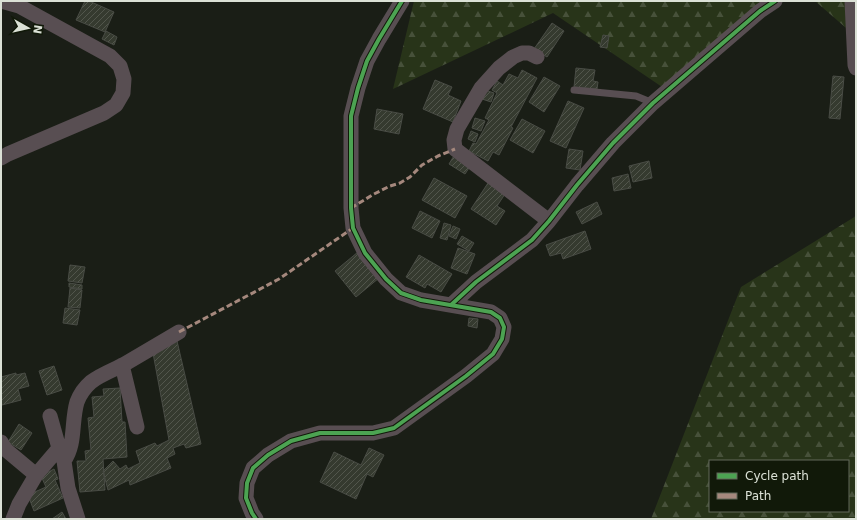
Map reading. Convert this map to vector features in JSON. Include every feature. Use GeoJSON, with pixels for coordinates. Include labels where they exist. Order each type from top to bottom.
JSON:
{"type":"FeatureCollection","features":[{"type":"Feature","properties":{"kind":"street"},"geometry":{"type":"LineString","coordinates":[[1,1],[19,6],[110,56],[120,66],[124,79],[123,92],[116,105],[104,113],[1,158]]}},
{"type":"Feature","properties":{"kind":"street"},"geometry":{"type":"LineString","coordinates":[[256,519],[246,498],[247,483],[253,468],[268,455],[291,441],[320,433],[373,433],[394,428],[466,376],[493,354],[502,339],[504,327],[500,318],[491,312],[421,300],[401,293],[386,279],[365,253],[353,228],[351,208],[351,116],[367,61],[378,39],[402,1]]}},
{"type":"Feature","properties":{"kind":"street"},"geometry":{"type":"LineString","coordinates":[[451,305],[476,282],[532,240],[613,143],[653,103],[760,11],[775,1]]}},
{"type":"Feature","properties":{"kind":"street"},"geometry":{"type":"LineString","coordinates":[[852,1],[856,68]]}},
{"type":"Feature","properties":{"kind":"street"},"geometry":{"type":"LineString","coordinates":[[537,57],[529,53],[522,53],[513,57],[499,68],[481,88],[457,129],[454,140],[455,149],[549,221]]}},
{"type":"Feature","properties":{"kind":"street"},"geometry":{"type":"LineString","coordinates":[[13,519],[19,504],[36,475],[61,455],[68,455],[72,444],[74,416],[77,402],[82,391],[91,382],[179,332]]}},
{"type":"Feature","properties":{"kind":"street"},"geometry":{"type":"LineString","coordinates":[[122,365],[137,427]]}},
{"type":"Feature","properties":{"kind":"street"},"geometry":{"type":"LineString","coordinates":[[50,416],[61,455],[68,488],[78,519]]}},
{"type":"Feature","properties":{"kind":"street"},"geometry":{"type":"LineString","coordinates":[[1,442],[4,449],[36,475]]}},
{"type":"Feature","properties":{"kind":"lane"},"geometry":{"type":"LineString","coordinates":[[574,90],[636,96],[653,103]]}},
{"type":"Feature","properties":{"kind":"green space"},"geometry":{"type":"Polygon","coordinates":[[[414,1],[762,1],[668,91],[553,13],[393,89],[414,1]]]}},
{"type":"Feature","properties":{"kind":"green space"},"geometry":{"type":"Polygon","coordinates":[[[815,1],[856,1],[853,34],[815,1]]]}},
{"type":"Feature","properties":{"kind":"green space"},"geometry":{"type":"Polygon","coordinates":[[[856,216],[856,519],[651,519],[741,287],[856,216]]]}},
{"type":"Feature","properties":{"kind":"building"},"geometry":{"type":"Polygon","coordinates":[[[85,1],[89,1],[114,12],[105,32],[76,20],[85,1]]]}},
{"type":"Feature","properties":{"kind":"building"},"geometry":{"type":"Polygon","coordinates":[[[552,23],[564,31],[547,57],[534,49],[552,23]]]}},
{"type":"Feature","properties":{"kind":"building"},"geometry":{"type":"Polygon","coordinates":[[[106,31],[117,37],[114,45],[102,39],[106,31]]]}},
{"type":"Feature","properties":{"kind":"building"},"geometry":{"type":"Polygon","coordinates":[[[603,35],[609,36],[607,48],[600,47],[603,35]]]}},
{"type":"Feature","properties":{"kind":"building"},"geometry":{"type":"Polygon","coordinates":[[[576,68],[595,70],[593,81],[598,82],[597,89],[574,87],[576,68]]]}},
{"type":"Feature","properties":{"kind":"building"},"geometry":{"type":"Polygon","coordinates":[[[522,70],[537,78],[511,127],[513,128],[499,155],[493,152],[488,161],[469,151],[473,143],[476,144],[489,120],[485,118],[497,93],[492,90],[497,81],[503,85],[509,74],[518,78],[522,70]]]}},
{"type":"Feature","properties":{"kind":"building"},"geometry":{"type":"Polygon","coordinates":[[[833,76],[844,77],[840,119],[829,118],[833,76]]]}},
{"type":"Feature","properties":{"kind":"building"},"geometry":{"type":"Polygon","coordinates":[[[544,77],[560,86],[544,112],[529,102],[544,77]]]}},
{"type":"Feature","properties":{"kind":"building"},"geometry":{"type":"Polygon","coordinates":[[[435,80],[452,87],[448,95],[461,101],[453,122],[423,109],[435,80]]]}},
{"type":"Feature","properties":{"kind":"building"},"geometry":{"type":"Polygon","coordinates":[[[485,90],[494,93],[491,102],[482,99],[485,90]]]}},
{"type":"Feature","properties":{"kind":"building"},"geometry":{"type":"Polygon","coordinates":[[[568,101],[584,108],[566,148],[550,141],[568,101]]]}},
{"type":"Feature","properties":{"kind":"building"},"geometry":{"type":"Polygon","coordinates":[[[377,109],[403,114],[399,134],[374,129],[377,109]]]}},
{"type":"Feature","properties":{"kind":"building"},"geometry":{"type":"Polygon","coordinates":[[[475,118],[485,121],[481,131],[472,128],[475,118]]]}},
{"type":"Feature","properties":{"kind":"building"},"geometry":{"type":"Polygon","coordinates":[[[522,119],[545,131],[533,153],[510,140],[522,119]]]}},
{"type":"Feature","properties":{"kind":"building"},"geometry":{"type":"Polygon","coordinates":[[[471,131],[478,134],[475,142],[468,139],[471,131]]]}},
{"type":"Feature","properties":{"kind":"building"},"geometry":{"type":"Polygon","coordinates":[[[569,149],[583,151],[580,170],[566,168],[569,149]]]}},
{"type":"Feature","properties":{"kind":"building"},"geometry":{"type":"Polygon","coordinates":[[[455,154],[471,165],[465,174],[449,164],[455,154]]]}},
{"type":"Feature","properties":{"kind":"building"},"geometry":{"type":"Polygon","coordinates":[[[649,161],[652,178],[633,182],[629,166],[649,161]]]}},
{"type":"Feature","properties":{"kind":"building"},"geometry":{"type":"Polygon","coordinates":[[[628,174],[631,188],[614,191],[612,178],[628,174]]]}},
{"type":"Feature","properties":{"kind":"building"},"geometry":{"type":"Polygon","coordinates":[[[434,178],[467,196],[455,218],[422,200],[434,178]]]}},
{"type":"Feature","properties":{"kind":"building"},"geometry":{"type":"Polygon","coordinates":[[[488,183],[505,194],[497,206],[505,211],[496,225],[471,209],[488,183]]]}},
{"type":"Feature","properties":{"kind":"building"},"geometry":{"type":"Polygon","coordinates":[[[597,202],[602,214],[582,224],[576,212],[597,202]]]}},
{"type":"Feature","properties":{"kind":"building"},"geometry":{"type":"Polygon","coordinates":[[[420,211],[440,221],[432,238],[412,228],[420,211]]]}},
{"type":"Feature","properties":{"kind":"building"},"geometry":{"type":"Polygon","coordinates":[[[444,223],[451,225],[447,240],[440,238],[444,223]]]}},
{"type":"Feature","properties":{"kind":"building"},"geometry":{"type":"Polygon","coordinates":[[[453,226],[460,229],[456,239],[449,236],[453,226]]]}},
{"type":"Feature","properties":{"kind":"building"},"geometry":{"type":"Polygon","coordinates":[[[585,231],[591,249],[563,259],[561,253],[550,256],[546,245],[585,231]]]}},
{"type":"Feature","properties":{"kind":"building"},"geometry":{"type":"Polygon","coordinates":[[[462,236],[474,243],[469,251],[457,244],[462,236]]]}},
{"type":"Feature","properties":{"kind":"building"},"geometry":{"type":"Polygon","coordinates":[[[458,248],[475,254],[467,274],[451,268],[458,248]]]}},
{"type":"Feature","properties":{"kind":"building"},"geometry":{"type":"Polygon","coordinates":[[[358,252],[379,278],[356,297],[335,271],[358,252]]]}},
{"type":"Feature","properties":{"kind":"building"},"geometry":{"type":"Polygon","coordinates":[[[419,255],[452,274],[441,292],[427,284],[425,288],[406,277],[419,255]]]}},
{"type":"Feature","properties":{"kind":"building"},"geometry":{"type":"Polygon","coordinates":[[[70,265],[85,267],[82,283],[68,281],[70,265]]]}},
{"type":"Feature","properties":{"kind":"building"},"geometry":{"type":"Polygon","coordinates":[[[69,283],[82,285],[82,289],[69,287],[69,283]]]}},
{"type":"Feature","properties":{"kind":"building"},"geometry":{"type":"Polygon","coordinates":[[[70,288],[82,290],[80,308],[68,307],[70,288]]]}},
{"type":"Feature","properties":{"kind":"building"},"geometry":{"type":"Polygon","coordinates":[[[65,308],[80,310],[77,325],[63,323],[65,308]]]}},
{"type":"Feature","properties":{"kind":"building"},"geometry":{"type":"Polygon","coordinates":[[[469,318],[478,319],[477,328],[468,326],[469,318]]]}},
{"type":"Feature","properties":{"kind":"building"},"geometry":{"type":"Polygon","coordinates":[[[177,341],[201,444],[186,448],[184,444],[173,448],[175,454],[167,458],[171,468],[130,485],[129,480],[108,490],[103,471],[113,461],[120,469],[126,465],[128,469],[140,463],[136,451],[155,443],[157,446],[169,440],[153,353],[163,350],[162,345],[177,341]]]}},
{"type":"Feature","properties":{"kind":"building"},"geometry":{"type":"Polygon","coordinates":[[[54,366],[62,390],[47,395],[39,371],[54,366]]]}},
{"type":"Feature","properties":{"kind":"building"},"geometry":{"type":"Polygon","coordinates":[[[16,373],[16,375],[25,373],[29,386],[18,389],[21,400],[2,405],[1,377],[16,373]]]}},
{"type":"Feature","properties":{"kind":"building"},"geometry":{"type":"Polygon","coordinates":[[[120,388],[122,422],[125,422],[127,457],[103,459],[105,490],[80,492],[77,461],[86,461],[85,451],[91,450],[88,418],[94,417],[92,397],[104,396],[103,389],[120,388]]]}},
{"type":"Feature","properties":{"kind":"building"},"geometry":{"type":"Polygon","coordinates":[[[19,424],[32,433],[21,450],[8,442],[19,424]]]}},
{"type":"Feature","properties":{"kind":"building"},"geometry":{"type":"Polygon","coordinates":[[[369,448],[384,455],[373,477],[367,474],[356,499],[320,482],[334,452],[361,465],[369,448]]]}},
{"type":"Feature","properties":{"kind":"building"},"geometry":{"type":"Polygon","coordinates":[[[54,469],[58,479],[55,480],[63,498],[34,511],[28,495],[46,487],[41,476],[54,469]]]}},
{"type":"Feature","properties":{"kind":"building"},"geometry":{"type":"Polygon","coordinates":[[[62,512],[66,519],[52,519],[62,512]]]}},
{"type":"Feature","properties":{"kind":"marked path"},"geometry":{"type":"LineString","coordinates":[[351,208],[374,194],[400,183],[410,177],[422,165],[455,149]]}},
{"type":"Feature","properties":{"kind":"marked path"},"geometry":{"type":"LineString","coordinates":[[179,332],[279,279],[353,228]]}},
{"type":"Feature","properties":{"kind":"cycle path"},"geometry":{"type":"LineString","coordinates":[[256,519],[246,498],[247,483],[253,468],[268,455],[291,441],[320,433],[373,433],[394,428],[466,376],[493,354],[502,339],[504,327],[500,318],[491,312],[421,300],[401,293],[386,279],[365,253],[353,228],[351,208],[351,116],[367,61],[402,1]]}},
{"type":"Feature","properties":{"kind":"cycle path"},"geometry":{"type":"LineString","coordinates":[[451,305],[476,282],[532,240],[613,143],[653,103],[760,11],[775,1]]}}]}
